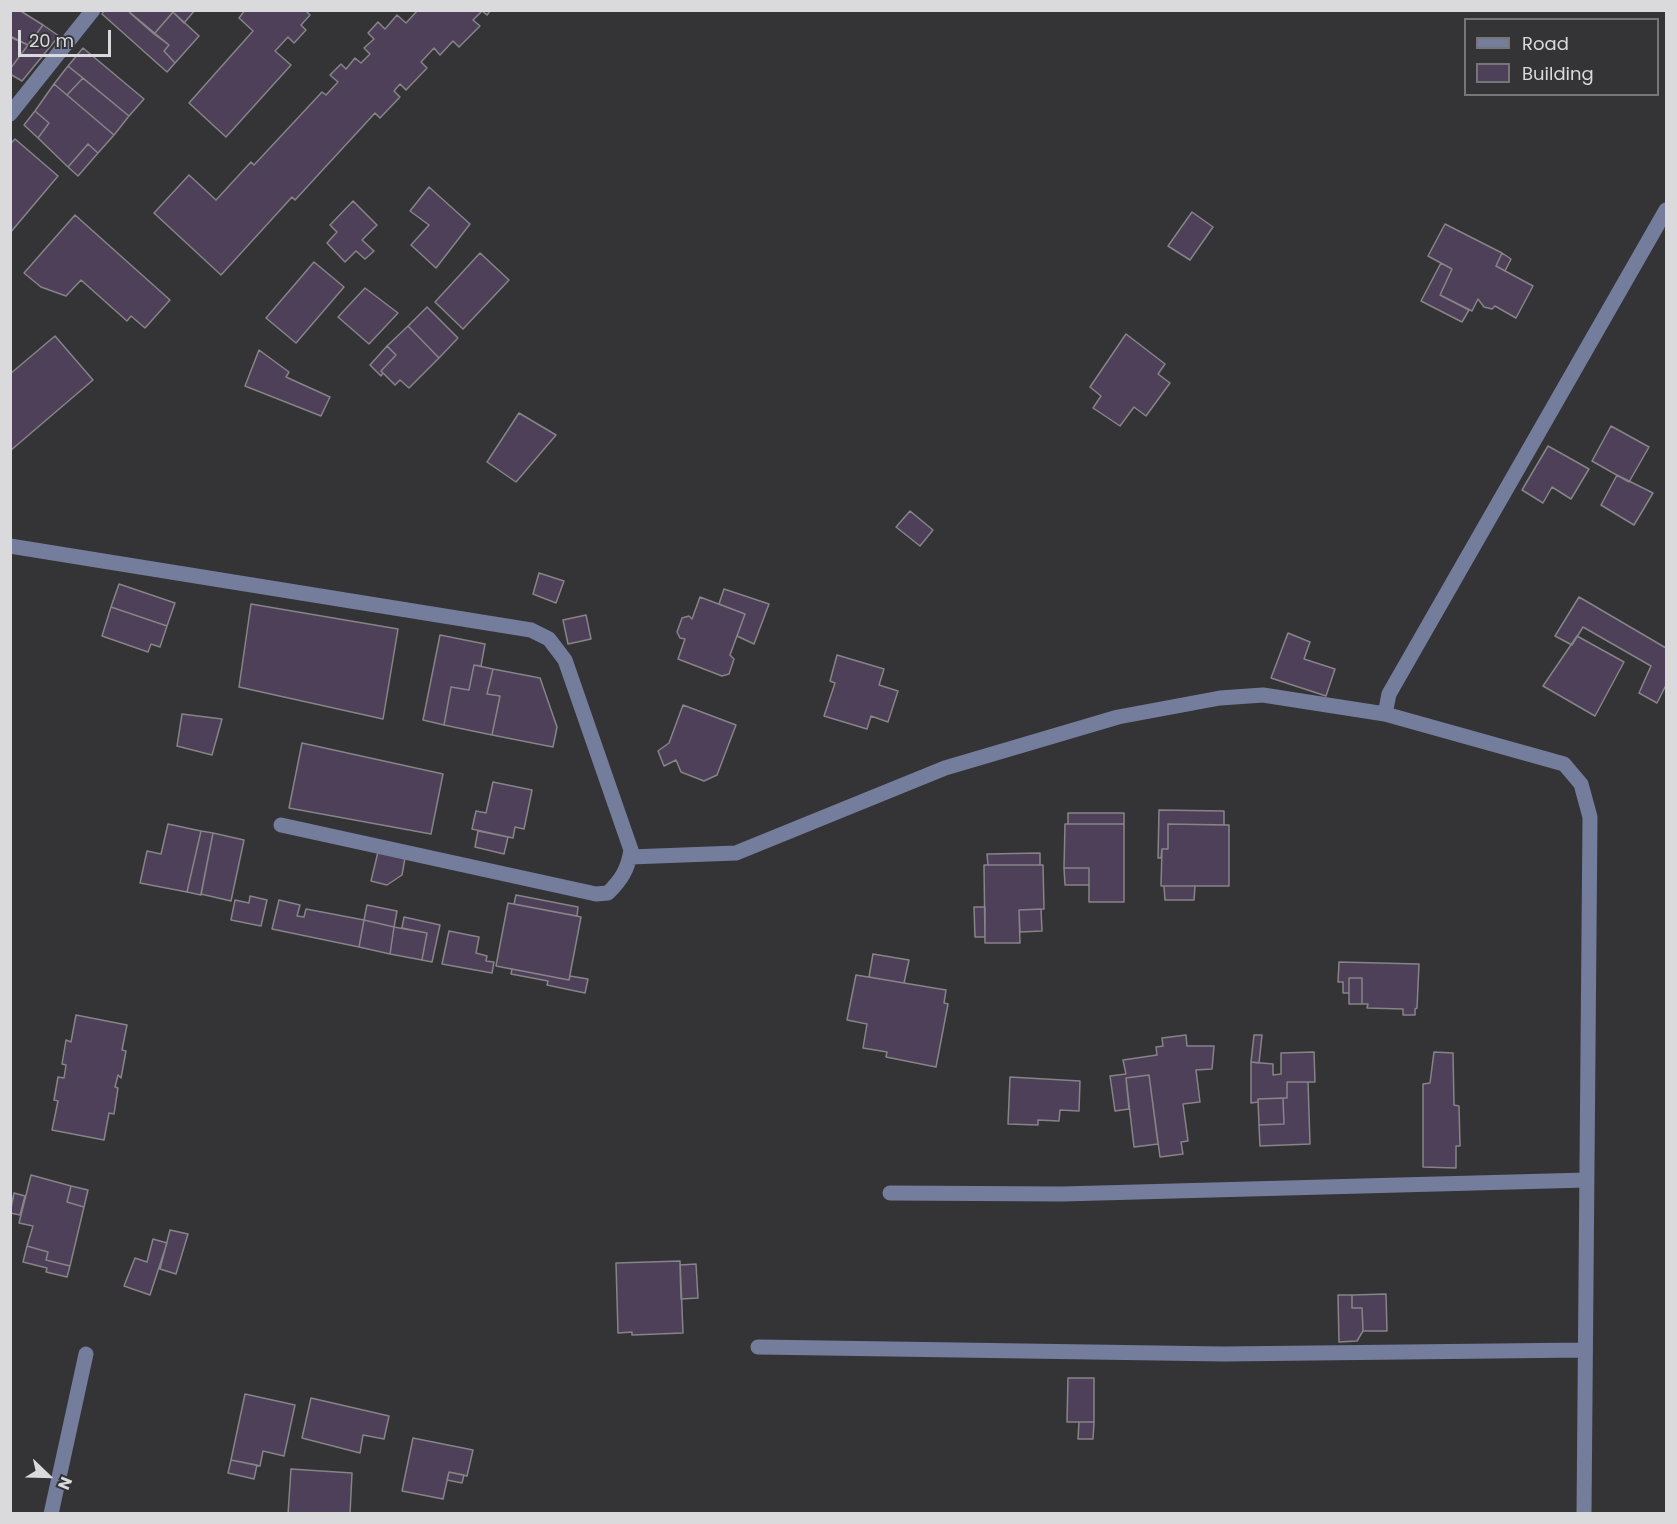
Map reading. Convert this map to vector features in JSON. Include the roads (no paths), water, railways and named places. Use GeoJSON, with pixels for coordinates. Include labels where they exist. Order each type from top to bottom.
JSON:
{"type":"FeatureCollection","features":[{"type":"Feature","properties":{"kind":"street"},"geometry":{"type":"LineString","coordinates":[[10,114],[93,10]]}},
{"type":"Feature","properties":{"kind":"street"},"geometry":{"type":"LineString","coordinates":[[1385,714],[1389,694],[1666,210]]}},
{"type":"Feature","properties":{"kind":"street"},"geometry":{"type":"LineString","coordinates":[[10,546],[531,630],[549,639],[565,660],[631,850],[627,872],[619,883],[608,893],[596,894],[281,825]]}},
{"type":"Feature","properties":{"kind":"street"},"geometry":{"type":"LineString","coordinates":[[630,857],[736,853],[945,768],[970,763],[1118,717],[1220,698],[1263,695],[1385,714],[1564,764],[1581,784],[1590,817],[1584,1514]]}},
{"type":"Feature","properties":{"kind":"street"},"geometry":{"type":"LineString","coordinates":[[890,1193],[1062,1194],[1587,1179]]}},
{"type":"Feature","properties":{"kind":"street"},"geometry":{"type":"LineString","coordinates":[[758,1347],[1224,1354],[1585,1350]]}},
{"type":"Feature","properties":{"kind":"street"},"geometry":{"type":"LineString","coordinates":[[51,1514],[86,1354]]}}]}
